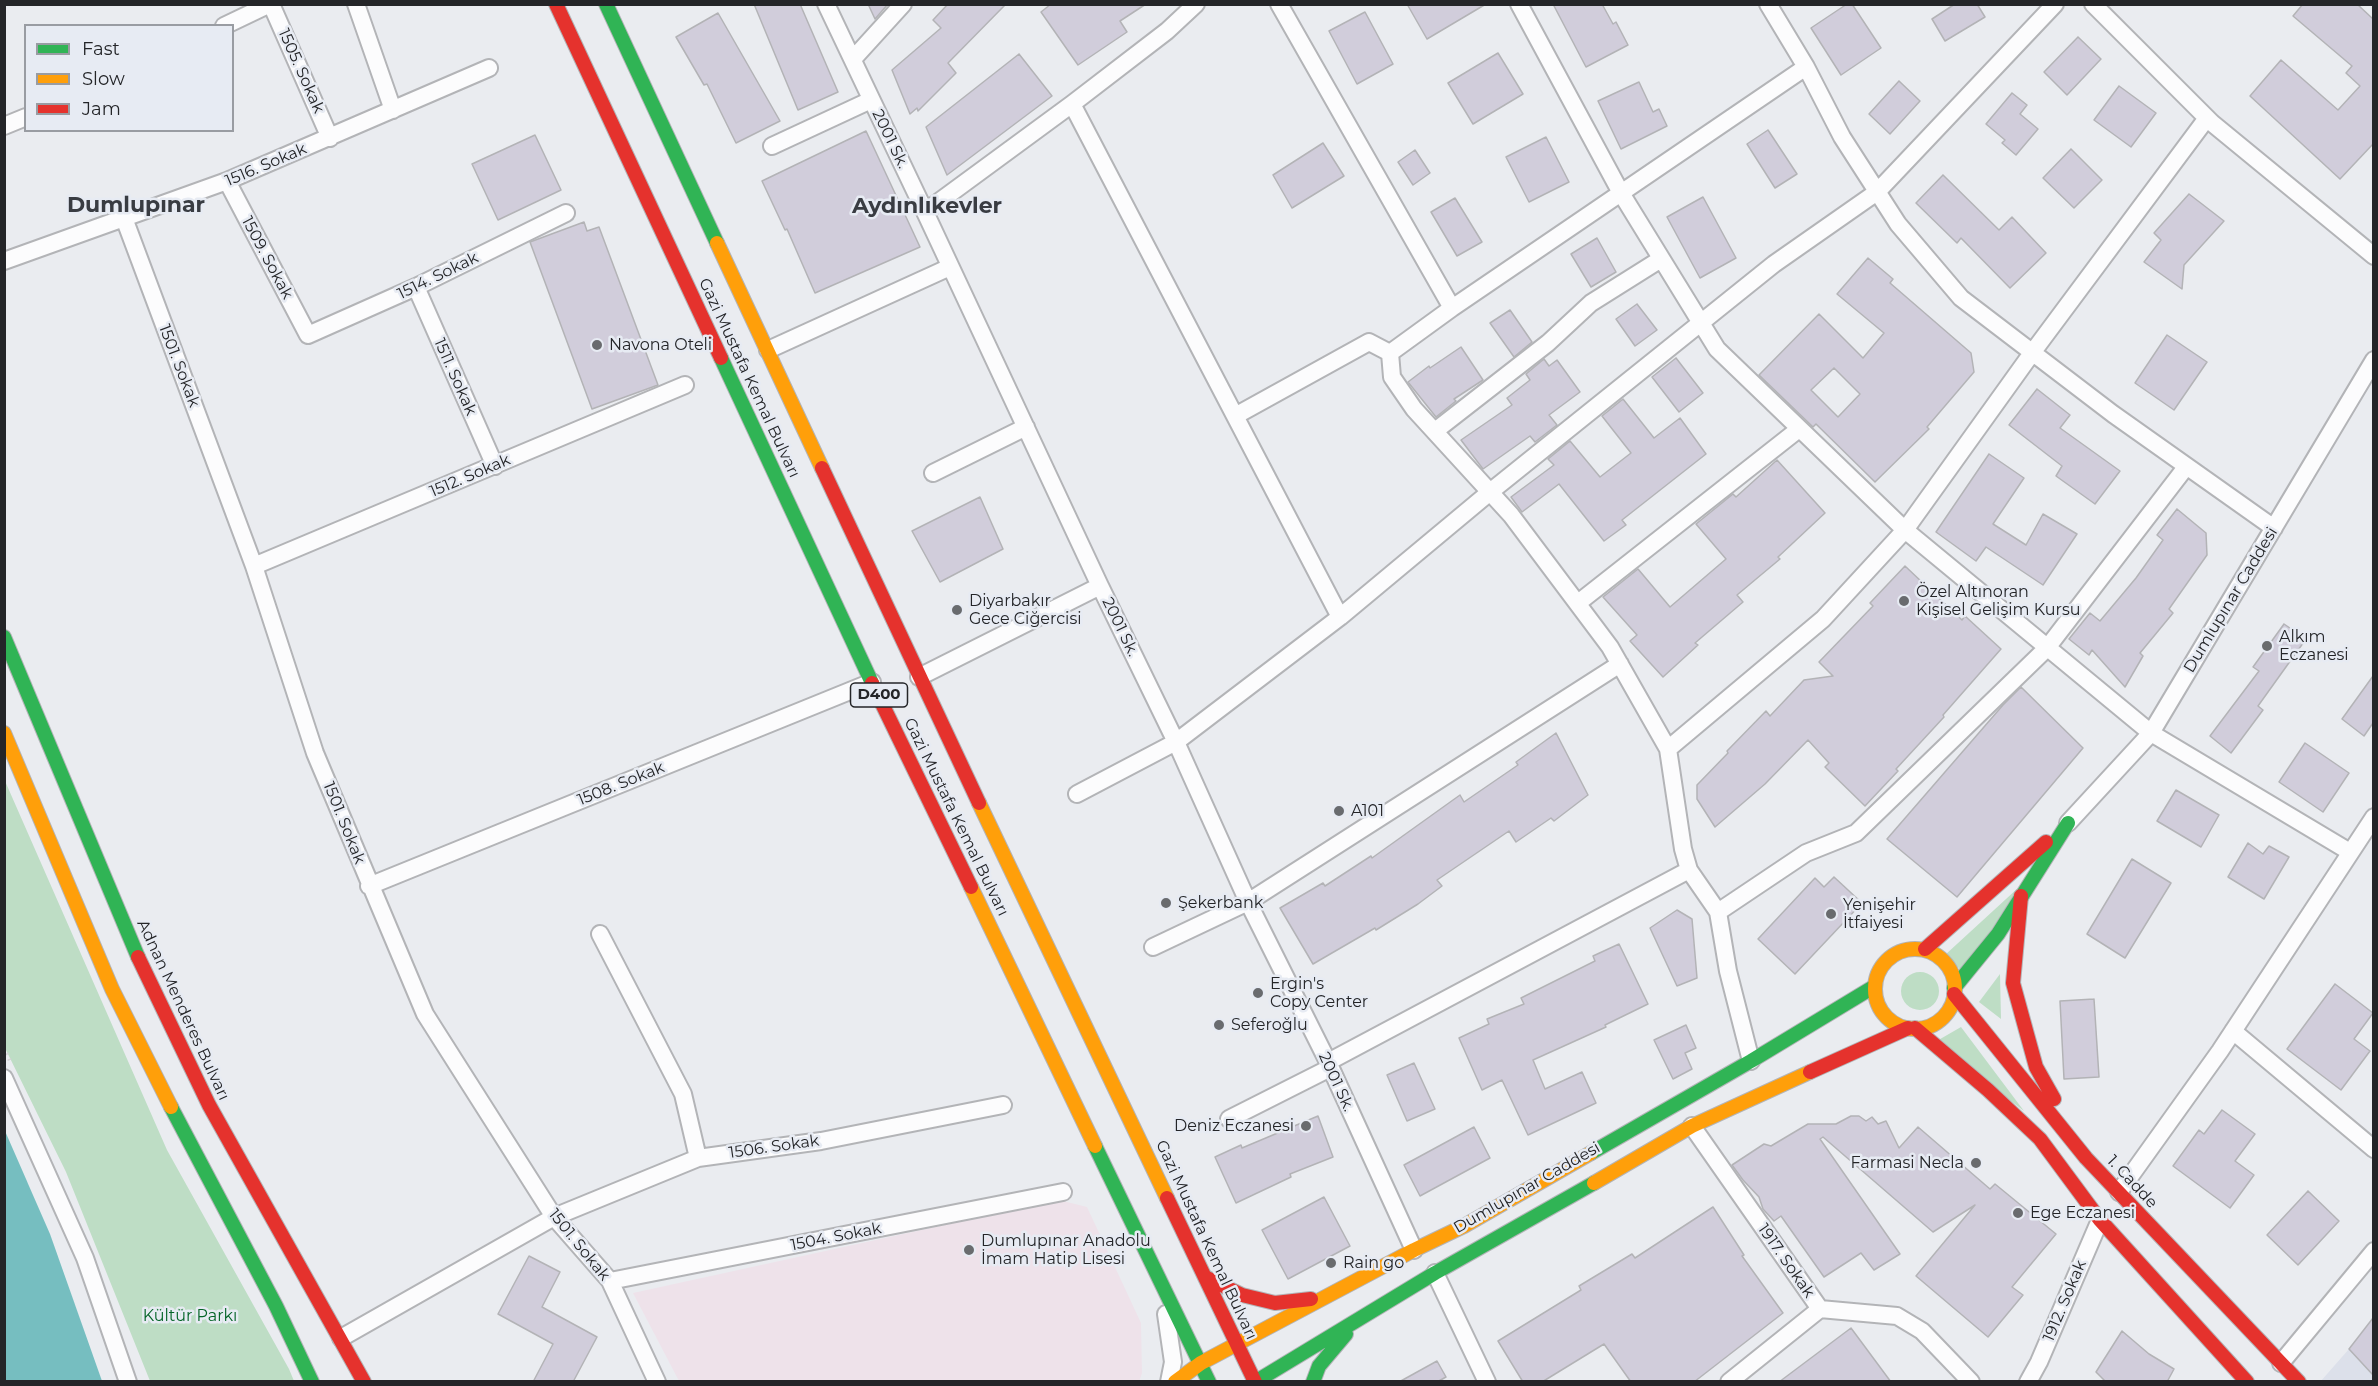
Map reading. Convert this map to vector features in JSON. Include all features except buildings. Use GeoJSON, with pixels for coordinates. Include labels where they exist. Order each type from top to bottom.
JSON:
{"type":"FeatureCollection","features":[{"type":"Feature","properties":{"kind":"main road","name":"Gazi Mustafa Kemal Bulvarı"},"geometry":{"type":"LineString","coordinates":[[556,4],[872,682],[1209,1382]]}},
{"type":"Feature","properties":{"kind":"main road","name":"Gazi Mustafa Kemal Bulvarı"},"geometry":{"type":"LineString","coordinates":[[606,4],[920,677],[1255,1381]]}},
{"type":"Feature","properties":{"kind":"main road","name":"Adnan Menderes Bulvarı"},"geometry":{"type":"LineString","coordinates":[[4,637],[140,963],[209,1105],[364,1382]]}},
{"type":"Feature","properties":{"kind":"main road"},"geometry":{"type":"LineString","coordinates":[[4,733],[112,988],[182,1128],[276,1306],[312,1382]]}},
{"type":"Feature","properties":{"kind":"main road","name":"Dumlupınar Caddesi"},"geometry":{"type":"LineString","coordinates":[[1954,991],[1998,934],[2067,823]]}},
{"type":"Feature","properties":{"kind":"main road","name":"Dumlupınar Caddesi"},"geometry":{"type":"LineString","coordinates":[[1925,948],[2067,823]]}},
{"type":"Feature","properties":{"kind":"main road"},"geometry":{"type":"LineString","coordinates":[[2021,896],[2013,983],[2036,1067],[2086,1158]]}},
{"type":"Feature","properties":{"kind":"main road"},"geometry":{"type":"LineString","coordinates":[[1911,1028],[1933,1024],[1943,1017],[1951,1006],[1954,991],[1950,971],[1943,961],[1925,948],[1910,948],[1896,953],[1885,961],[1878,972],[1875,998],[1887,1018],[1911,1028],[1988,1090],[2040,1139],[2100,1220],[2247,1382]]}},
{"type":"Feature","properties":{"kind":"main road","name":"Dumlupınar Caddesi"},"geometry":{"type":"LineString","coordinates":[[1176,1382],[1201,1363],[1414,1250],[1464,1226],[1751,1061],[1875,986]]}},
{"type":"Feature","properties":{"kind":"main road","name":"1. Cadde"},"geometry":{"type":"LineString","coordinates":[[1954,991],[2086,1158],[2299,1382]]}},
{"type":"Feature","properties":{"kind":"main road","name":"Dumlupınar Caddesi"},"geometry":{"type":"LineString","coordinates":[[1255,1381],[1435,1273],[1692,1126],[1911,1028]]}},
{"type":"Feature","properties":{"kind":"main road"},"geometry":{"type":"LineString","coordinates":[[1205,1277],[1242,1295],[1275,1303],[1324,1297]]}},
{"type":"Feature","properties":{"kind":"main road"},"geometry":{"type":"LineString","coordinates":[[1313,1382],[1319,1366],[1360,1319]]}},
{"type":"Feature","properties":{"kind":"street"},"geometry":{"type":"LineString","coordinates":[[228,24],[270,4]]}},
{"type":"Feature","properties":{"kind":"street","name":"1505. Sokak"},"geometry":{"type":"LineString","coordinates":[[270,4],[330,138]]}},
{"type":"Feature","properties":{"kind":"street"},"geometry":{"type":"LineString","coordinates":[[356,4],[393,111]]}},
{"type":"Feature","properties":{"kind":"street","name":"2001 Sk."},"geometry":{"type":"LineString","coordinates":[[826,4],[926,212],[1100,586],[1176,742],[1248,902],[1329,1065],[1414,1250]]}},
{"type":"Feature","properties":{"kind":"street"},"geometry":{"type":"LineString","coordinates":[[853,59],[903,4]]}},
{"type":"Feature","properties":{"kind":"street"},"geometry":{"type":"LineString","coordinates":[[926,212],[1167,31],[1196,4]]}},
{"type":"Feature","properties":{"kind":"street"},"geometry":{"type":"LineString","coordinates":[[1279,4],[1452,308]]}},
{"type":"Feature","properties":{"kind":"street"},"geometry":{"type":"LineString","coordinates":[[1519,4],[1621,193],[1717,350],[1905,530],[2151,733],[2350,852]]}},
{"type":"Feature","properties":{"kind":"street"},"geometry":{"type":"LineString","coordinates":[[1768,4],[1806,67],[1842,137],[1898,224],[1961,298],[2186,467],[2274,528]]}},
{"type":"Feature","properties":{"kind":"street"},"geometry":{"type":"LineString","coordinates":[[1077,794],[1176,742],[1340,617],[1490,492],[1774,264],[1877,192],[2055,4]]}},
{"type":"Feature","properties":{"kind":"street"},"geometry":{"type":"LineString","coordinates":[[2092,4],[2207,118],[2373,256]]}},
{"type":"Feature","properties":{"kind":"street"},"geometry":{"type":"LineString","coordinates":[[1390,352],[1806,67]]}},
{"type":"Feature","properties":{"kind":"street","name":"1516. Sokak"},"geometry":{"type":"LineString","coordinates":[[4,261],[227,181],[489,68]]}},
{"type":"Feature","properties":{"kind":"street"},"geometry":{"type":"LineString","coordinates":[[772,146],[871,100]]}},
{"type":"Feature","properties":{"kind":"street"},"geometry":{"type":"LineString","coordinates":[[1072,104],[1340,617]]}},
{"type":"Feature","properties":{"kind":"street"},"geometry":{"type":"LineString","coordinates":[[4,126],[24,118]]}},
{"type":"Feature","properties":{"kind":"street"},"geometry":{"type":"LineString","coordinates":[[1668,749],[1823,619],[1905,530],[2032,353],[2207,118]]}},
{"type":"Feature","properties":{"kind":"street","name":"1509. Sokak"},"geometry":{"type":"LineString","coordinates":[[227,181],[308,335]]}},
{"type":"Feature","properties":{"kind":"street","name":"1514. Sokak"},"geometry":{"type":"LineString","coordinates":[[308,335],[416,287],[566,213]]}},
{"type":"Feature","properties":{"kind":"street","name":"1501. Sokak"},"geometry":{"type":"LineString","coordinates":[[124,218],[254,566],[315,753],[369,885],[426,1014],[554,1217],[610,1281],[657,1382]]}},
{"type":"Feature","properties":{"kind":"street"},"geometry":{"type":"LineString","coordinates":[[1435,431],[1548,343],[1591,303],[1661,259]]}},
{"type":"Feature","properties":{"kind":"street"},"geometry":{"type":"LineString","coordinates":[[768,350],[950,267]]}},
{"type":"Feature","properties":{"kind":"street","name":"1511. Sokak"},"geometry":{"type":"LineString","coordinates":[[416,287],[495,466]]}},
{"type":"Feature","properties":{"kind":"street"},"geometry":{"type":"LineString","coordinates":[[1235,416],[1369,342],[1390,352]]}},
{"type":"Feature","properties":{"kind":"street"},"geometry":{"type":"LineString","coordinates":[[1390,352],[1392,377],[1414,409],[1511,515],[1578,603],[1610,647],[1668,749],[1683,849],[1689,870],[1718,912],[1728,971],[1751,1061]]}},
{"type":"Feature","properties":{"kind":"street","name":"Dumlupınar Caddesi"},"geometry":{"type":"LineString","coordinates":[[2067,823],[2151,733],[2373,360]]}},
{"type":"Feature","properties":{"kind":"street","name":"1512. Sokak"},"geometry":{"type":"LineString","coordinates":[[254,566],[685,385]]}},
{"type":"Feature","properties":{"kind":"street"},"geometry":{"type":"LineString","coordinates":[[933,473],[1026,427]]}},
{"type":"Feature","properties":{"kind":"street"},"geometry":{"type":"LineString","coordinates":[[1578,603],[1799,429]]}},
{"type":"Feature","properties":{"kind":"street"},"geometry":{"type":"LineString","coordinates":[[1718,912],[1806,853],[1856,833],[2047,648],[2186,467]]}},
{"type":"Feature","properties":{"kind":"street"},"geometry":{"type":"LineString","coordinates":[[920,677],[1100,586]]}},
{"type":"Feature","properties":{"kind":"street"},"geometry":{"type":"LineString","coordinates":[[1153,947],[1248,902],[1620,664]]}},
{"type":"Feature","properties":{"kind":"street","name":"1508. Sokak"},"geometry":{"type":"LineString","coordinates":[[369,885],[872,682]]}},
{"type":"Feature","properties":{"kind":"street"},"geometry":{"type":"LineString","coordinates":[[2119,1192],[2232,1031],[2373,817]]}},
{"type":"Feature","properties":{"kind":"street"},"geometry":{"type":"LineString","coordinates":[[1229,1119],[1689,870]]}},
{"type":"Feature","properties":{"kind":"street"},"geometry":{"type":"LineString","coordinates":[[600,934],[683,1094],[698,1158]]}},
{"type":"Feature","properties":{"kind":"street"},"geometry":{"type":"LineString","coordinates":[[2232,1031],[2373,1149]]}},
{"type":"Feature","properties":{"kind":"street"},"geometry":{"type":"LineString","coordinates":[[4,1078],[85,1258],[128,1382]]}},
{"type":"Feature","properties":{"kind":"street","name":"1506. Sokak"},"geometry":{"type":"LineString","coordinates":[[341,1338],[554,1217],[698,1158],[821,1141],[1003,1105]]}},
{"type":"Feature","properties":{"kind":"street","name":"1917. Sokak"},"geometry":{"type":"LineString","coordinates":[[1692,1126],[1820,1309],[1897,1316],[1922,1331],[1971,1382]]}},
{"type":"Feature","properties":{"kind":"street","name":"1504. Sokak"},"geometry":{"type":"LineString","coordinates":[[610,1281],[1063,1192]]}},
{"type":"Feature","properties":{"kind":"street","name":"1912. Sokak"},"geometry":{"type":"LineString","coordinates":[[2028,1382],[2039,1362],[2100,1220]]}},
{"type":"Feature","properties":{"kind":"street"},"geometry":{"type":"LineString","coordinates":[[2281,1363],[2373,1251]]}},
{"type":"Feature","properties":{"kind":"street"},"geometry":{"type":"LineString","coordinates":[[1435,1273],[1487,1382]]}},
{"type":"Feature","properties":{"kind":"street"},"geometry":{"type":"LineString","coordinates":[[1159,1277],[1173,1362],[1169,1382]]}},
{"type":"Feature","properties":{"kind":"street"},"geometry":{"type":"LineString","coordinates":[[1729,1382],[1820,1309]]}},
{"type":"Feature","properties":{"kind":"shaded area","name":"Dumlupınar Anadolu İmam Hatip Lisesi"},"geometry":{"type":"Polygon","coordinates":[[[1059,1200],[1087,1207],[1141,1323],[1142,1373],[1139,1382],[679,1381],[633,1293],[1059,1200]]]}},
{"type":"Feature","properties":{"kind":"shaded area"},"geometry":{"type":"Polygon","coordinates":[[[2373,1318],[2373,1381],[2320,1382],[2349,1349],[2373,1318]]]}},
{"type":"Feature","properties":{"kind":"green space","name":"Kültür Parkı"},"geometry":{"type":"Polygon","coordinates":[[[5,781],[167,1150],[294,1381],[150,1381],[66,1172],[5,1048],[5,781]]]}},
{"type":"Feature","properties":{"kind":"green space"},"geometry":{"type":"Polygon","coordinates":[[[2018,888],[1964,973],[1945,955],[2018,888]]]}},
{"type":"Feature","properties":{"kind":"green space"},"geometry":{"type":"Polygon","coordinates":[[[1920,972],[1934,977],[1939,991],[1934,1005],[1920,1010],[1906,1005],[1901,991],[1906,977],[1920,972]]]}},
{"type":"Feature","properties":{"kind":"green space"},"geometry":{"type":"Polygon","coordinates":[[[2000,974],[2001,1019],[1979,1002],[2000,974]]]}},
{"type":"Feature","properties":{"kind":"green space"},"geometry":{"type":"Polygon","coordinates":[[[1961,1027],[2024,1111],[1935,1042],[1961,1027]]]}},
{"type":"Feature","properties":{"kind":"water"},"geometry":{"type":"Polygon","coordinates":[[[5,1131],[50,1234],[102,1381],[5,1381],[5,1131]]]}},
{"type":"Feature","properties":{"kind":"traffic: fast"},"geometry":{"type":"LineString","coordinates":[[606,4],[717,243]]}},
{"type":"Feature","properties":{"kind":"traffic: fast"},"geometry":{"type":"LineString","coordinates":[[721,358],[872,683]]}},
{"type":"Feature","properties":{"kind":"traffic: fast"},"geometry":{"type":"LineString","coordinates":[[4,637],[138,957]]}},
{"type":"Feature","properties":{"kind":"traffic: fast"},"geometry":{"type":"LineString","coordinates":[[1954,988],[1998,934],[2068,823]]}},
{"type":"Feature","properties":{"kind":"traffic: fast"},"geometry":{"type":"LineString","coordinates":[[1591,1153],[1875,986]]}},
{"type":"Feature","properties":{"kind":"traffic: fast"},"geometry":{"type":"LineString","coordinates":[[171,1107],[276,1306],[312,1382]]}},
{"type":"Feature","properties":{"kind":"traffic: fast"},"geometry":{"type":"LineString","coordinates":[[1095,1146],[1209,1382]]}},
{"type":"Feature","properties":{"kind":"traffic: fast"},"geometry":{"type":"LineString","coordinates":[[1255,1382],[1435,1273],[1594,1183]]}},
{"type":"Feature","properties":{"kind":"traffic: fast"},"geometry":{"type":"LineString","coordinates":[[1313,1382],[1319,1366],[1346,1334]]}},
{"type":"Feature","properties":{"kind":"traffic: slow"},"geometry":{"type":"LineString","coordinates":[[717,243],[822,468]]}},
{"type":"Feature","properties":{"kind":"traffic: slow"},"geometry":{"type":"LineString","coordinates":[[4,733],[112,989],[171,1107]]}},
{"type":"Feature","properties":{"kind":"traffic: slow"},"geometry":{"type":"LineString","coordinates":[[979,803],[1167,1198]]}},
{"type":"Feature","properties":{"kind":"traffic: slow"},"geometry":{"type":"LineString","coordinates":[[971,887],[1095,1146]]}},
{"type":"Feature","properties":{"kind":"traffic: slow"},"geometry":{"type":"LineString","coordinates":[[1915,949],[1930,952],[1943,961],[1952,974],[1955,989],[1952,1004],[1943,1017],[1930,1026],[1915,1029],[1900,1026],[1887,1017],[1878,1004],[1875,989],[1878,974],[1887,961],[1900,952],[1915,949]]}},
{"type":"Feature","properties":{"kind":"traffic: slow"},"geometry":{"type":"LineString","coordinates":[[1594,1183],[1692,1126],[1810,1072]]}},
{"type":"Feature","properties":{"kind":"traffic: slow"},"geometry":{"type":"LineString","coordinates":[[1175,1382],[1201,1363],[1414,1250],[1464,1226],[1591,1153]]}},
{"type":"Feature","properties":{"kind":"traffic: jam"},"geometry":{"type":"LineString","coordinates":[[556,4],[721,358]]}},
{"type":"Feature","properties":{"kind":"traffic: jam"},"geometry":{"type":"LineString","coordinates":[[822,468],[979,803]]}},
{"type":"Feature","properties":{"kind":"traffic: jam"},"geometry":{"type":"LineString","coordinates":[[872,683],[971,887]]}},
{"type":"Feature","properties":{"kind":"traffic: jam"},"geometry":{"type":"LineString","coordinates":[[1925,949],[2046,842]]}},
{"type":"Feature","properties":{"kind":"traffic: jam"},"geometry":{"type":"LineString","coordinates":[[2021,896],[2013,983],[2036,1067],[2054,1099]]}},
{"type":"Feature","properties":{"kind":"traffic: jam"},"geometry":{"type":"LineString","coordinates":[[138,957],[209,1105],[364,1382]]}},
{"type":"Feature","properties":{"kind":"traffic: jam"},"geometry":{"type":"LineString","coordinates":[[1954,994],[2086,1158],[2299,1382]]}},
{"type":"Feature","properties":{"kind":"traffic: jam"},"geometry":{"type":"LineString","coordinates":[[1810,1072],[1908,1028]]}},
{"type":"Feature","properties":{"kind":"traffic: jam"},"geometry":{"type":"LineString","coordinates":[[1915,1028],[1988,1090],[2040,1139],[2100,1220],[2247,1382]]}},
{"type":"Feature","properties":{"kind":"traffic: jam"},"geometry":{"type":"LineString","coordinates":[[1167,1198],[1255,1382]]}},
{"type":"Feature","properties":{"kind":"traffic: jam"},"geometry":{"type":"LineString","coordinates":[[1205,1277],[1242,1295],[1275,1303],[1311,1299]]}},
{"type":"Feature","properties":{"kind":"place","name":"Navona Oteli"},"geometry":{"type":"Point","coordinates":[597,345]}},
{"type":"Feature","properties":{"kind":"place","name":"Özel Altınoran Kişisel Gelişim Kursu"},"geometry":{"type":"Point","coordinates":[1904,601]}},
{"type":"Feature","properties":{"kind":"place","name":"Diyarbakır Gece Ciğercisi"},"geometry":{"type":"Point","coordinates":[957,610]}},
{"type":"Feature","properties":{"kind":"place","name":"Alkım Eczanesi"},"geometry":{"type":"Point","coordinates":[2267,646]}},
{"type":"Feature","properties":{"kind":"place","name":"A101"},"geometry":{"type":"Point","coordinates":[1339,811]}},
{"type":"Feature","properties":{"kind":"place","name":"Şekerbank"},"geometry":{"type":"Point","coordinates":[1166,903]}},
{"type":"Feature","properties":{"kind":"place","name":"Yenişehir İtfaiyesi"},"geometry":{"type":"Point","coordinates":[1831,914]}},
{"type":"Feature","properties":{"kind":"place","name":"Ergin's Copy Center"},"geometry":{"type":"Point","coordinates":[1258,993]}},
{"type":"Feature","properties":{"kind":"place","name":"Seferoğlu"},"geometry":{"type":"Point","coordinates":[1219,1025]}},
{"type":"Feature","properties":{"kind":"place","name":"Deniz Eczanesi"},"geometry":{"type":"Point","coordinates":[1306,1126]}},
{"type":"Feature","properties":{"kind":"place","name":"Farmasi Necla"},"geometry":{"type":"Point","coordinates":[1976,1163]}},
{"type":"Feature","properties":{"kind":"place","name":"Ege Eczanesi"},"geometry":{"type":"Point","coordinates":[2018,1213]}},
{"type":"Feature","properties":{"kind":"place","name":"Dumlupınar Anadolu İmam Hatip Lisesi"},"geometry":{"type":"Point","coordinates":[969,1250]}},
{"type":"Feature","properties":{"kind":"place","name":"Rain go"},"geometry":{"type":"Point","coordinates":[1331,1263]}},
{"type":"Feature","properties":{"kind":"district","name":"Dumlupınar"},"geometry":{"type":"Point","coordinates":[136,206]}},
{"type":"Feature","properties":{"kind":"district","name":"Aydınlıkevler"},"geometry":{"type":"Point","coordinates":[927,207]}}]}
